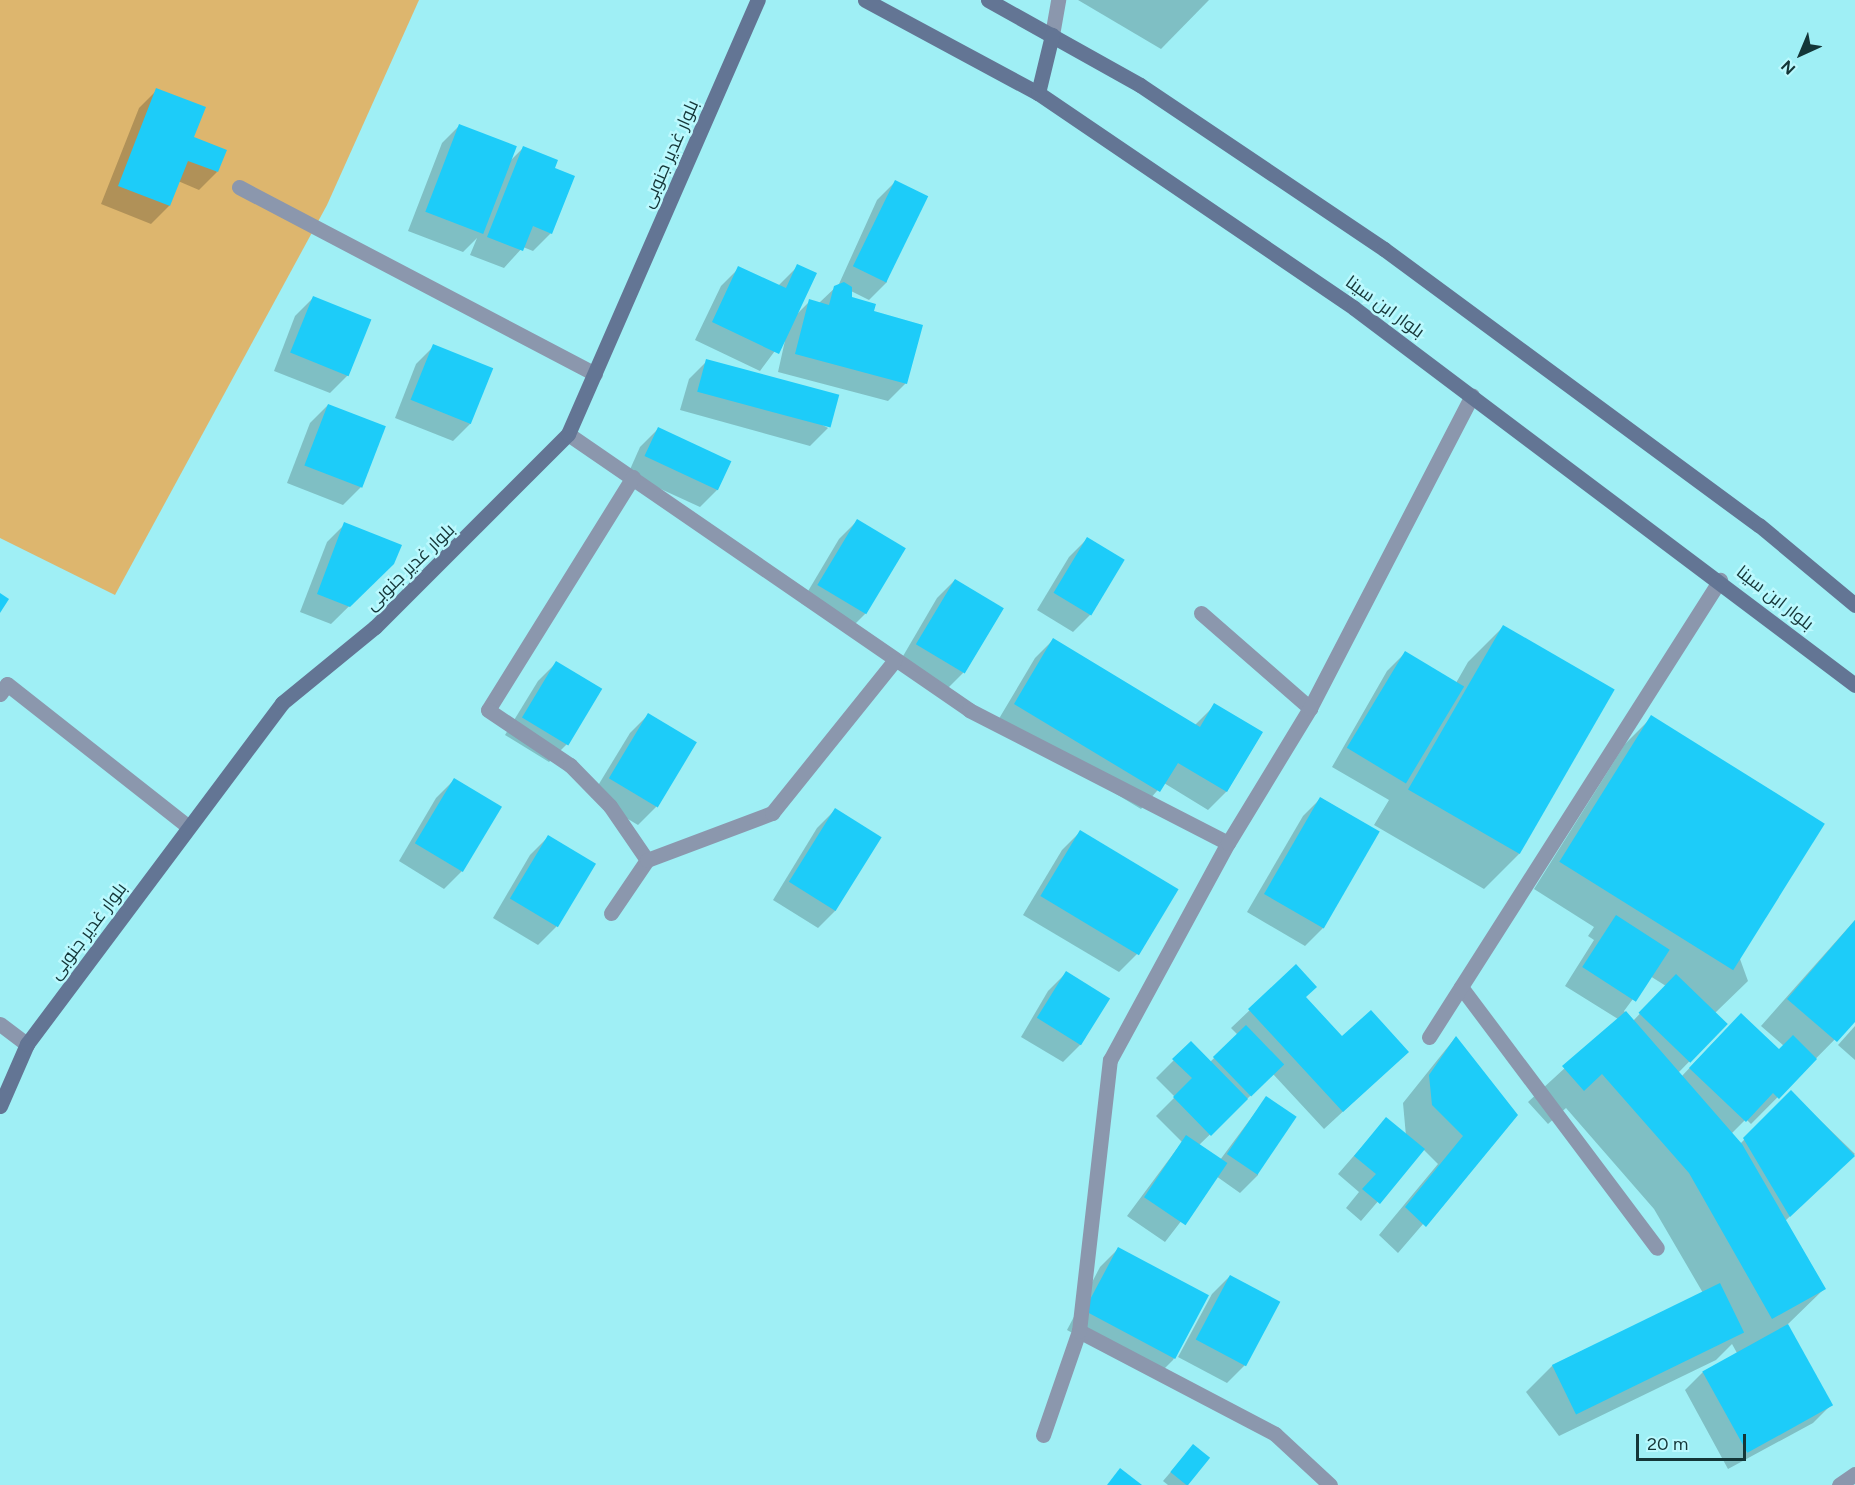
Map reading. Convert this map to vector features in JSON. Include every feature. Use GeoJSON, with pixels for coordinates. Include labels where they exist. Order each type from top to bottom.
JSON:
{"type":"FeatureCollection","features":[{"type":"Feature","properties":{"kind":"main road","name":"بلوار غدیر جنوبی"},"geometry":{"type":"LineString","coordinates":[[0,1106],[27,1044],[282,703],[375,627],[568,434],[758,0]]}},
{"type":"Feature","properties":{"kind":"main road","name":"بلوار ابن سینا"},"geometry":{"type":"LineString","coordinates":[[865,0],[1038,93],[1472,395],[1720,580],[1855,685]]}},
{"type":"Feature","properties":{"kind":"main road"},"geometry":{"type":"LineString","coordinates":[[988,0],[1140,85],[1384,249],[1759,525],[1855,605]]}},
{"type":"Feature","properties":{"kind":"main road"},"geometry":{"type":"LineString","coordinates":[[1038,93],[1052,35]]}},
{"type":"Feature","properties":{"kind":"street"},"geometry":{"type":"LineString","coordinates":[[1052,35],[1058,0]]}},
{"type":"Feature","properties":{"kind":"street"},"geometry":{"type":"LineString","coordinates":[[239,187],[595,374]]}},
{"type":"Feature","properties":{"kind":"street"},"geometry":{"type":"LineString","coordinates":[[1043,1435],[1079,1330],[1110,1060],[1228,843],[1310,708],[1472,395]]}},
{"type":"Feature","properties":{"kind":"street"},"geometry":{"type":"LineString","coordinates":[[568,434],[633,477],[894,661],[1026,743],[1228,843]]}},
{"type":"Feature","properties":{"kind":"street"},"geometry":{"type":"LineString","coordinates":[[633,477],[488,710],[570,765],[610,806],[647,860]]}},
{"type":"Feature","properties":{"kind":"street"},"geometry":{"type":"LineString","coordinates":[[1429,1037],[1720,580]]}},
{"type":"Feature","properties":{"kind":"street"},"geometry":{"type":"LineString","coordinates":[[1201,613],[1310,708]]}},
{"type":"Feature","properties":{"kind":"street"},"geometry":{"type":"LineString","coordinates":[[611,913],[647,860],[772,813],[894,661]]}},
{"type":"Feature","properties":{"kind":"street"},"geometry":{"type":"LineString","coordinates":[[0,694],[7,684],[189,827]]}},
{"type":"Feature","properties":{"kind":"street"},"geometry":{"type":"LineString","coordinates":[[1461,987],[1657,1248]]}},
{"type":"Feature","properties":{"kind":"street"},"geometry":{"type":"LineString","coordinates":[[0,1024],[27,1044]]}},
{"type":"Feature","properties":{"kind":"street"},"geometry":{"type":"LineString","coordinates":[[1079,1330],[1275,1434],[1330,1485]]}},
{"type":"Feature","properties":{"kind":"street"},"geometry":{"type":"LineString","coordinates":[[1839,1485],[1855,1474]]}},
{"type":"Feature","properties":{"kind":"shaded area"},"geometry":{"type":"Polygon","coordinates":[[[0,0],[419,0],[327,205],[115,595],[0,538],[0,0]]]}},
{"type":"Feature","properties":{"kind":"building"},"geometry":{"type":"Polygon","coordinates":[[[156,88],[206,107],[194,137],[227,150],[218,172],[188,161],[170,206],[118,186],[156,88]]]}},
{"type":"Feature","properties":{"kind":"building"},"geometry":{"type":"Polygon","coordinates":[[[459,124],[517,146],[483,234],[425,212],[459,124]]]}},
{"type":"Feature","properties":{"kind":"building"},"geometry":{"type":"Polygon","coordinates":[[[523,146],[558,160],[555,168],[575,176],[552,234],[533,226],[523,251],[487,237],[523,146]]]}},
{"type":"Feature","properties":{"kind":"building"},"geometry":{"type":"Polygon","coordinates":[[[895,180],[928,196],[886,283],[853,266],[895,180]]]}},
{"type":"Feature","properties":{"kind":"building"},"geometry":{"type":"Polygon","coordinates":[[[797,264],[817,273],[779,354],[712,322],[738,266],[786,288],[797,264]]]}},
{"type":"Feature","properties":{"kind":"building"},"geometry":{"type":"Polygon","coordinates":[[[844,282],[852,287],[852,297],[876,304],[874,311],[923,325],[907,384],[795,354],[809,299],[829,305],[834,286],[844,282]]]}},
{"type":"Feature","properties":{"kind":"building"},"geometry":{"type":"Polygon","coordinates":[[[313,296],[371,320],[349,376],[290,353],[313,296]]]}},
{"type":"Feature","properties":{"kind":"building"},"geometry":{"type":"Polygon","coordinates":[[[433,344],[493,368],[471,424],[411,400],[433,344]]]}},
{"type":"Feature","properties":{"kind":"building"},"geometry":{"type":"Polygon","coordinates":[[[706,359],[839,395],[830,428],[697,392],[706,359]]]}},
{"type":"Feature","properties":{"kind":"building"},"geometry":{"type":"Polygon","coordinates":[[[328,404],[386,426],[362,488],[304,466],[328,404]]]}},
{"type":"Feature","properties":{"kind":"building"},"geometry":{"type":"Polygon","coordinates":[[[658,427],[731,461],[718,490],[644,456],[658,427]]]}},
{"type":"Feature","properties":{"kind":"building"},"geometry":{"type":"Polygon","coordinates":[[[857,519],[906,548],[866,614],[817,585],[857,519]]]}},
{"type":"Feature","properties":{"kind":"building"},"geometry":{"type":"Polygon","coordinates":[[[344,522],[402,545],[394,564],[350,607],[317,594],[344,522]]]}},
{"type":"Feature","properties":{"kind":"building"},"geometry":{"type":"Polygon","coordinates":[[[1087,537],[1125,560],[1091,615],[1054,593],[1087,537]]]}},
{"type":"Feature","properties":{"kind":"building"},"geometry":{"type":"Polygon","coordinates":[[[955,579],[1004,608],[965,674],[916,644],[955,579]]]}},
{"type":"Feature","properties":{"kind":"building"},"geometry":{"type":"Polygon","coordinates":[[[0,593],[9,599],[0,613],[0,593]]]}},
{"type":"Feature","properties":{"kind":"building"},"geometry":{"type":"Polygon","coordinates":[[[1503,625],[1615,690],[1520,854],[1408,790],[1503,625]]]}},
{"type":"Feature","properties":{"kind":"building"},"geometry":{"type":"Polygon","coordinates":[[[1053,638],[1200,727],[1214,703],[1263,732],[1227,792],[1178,763],[1160,792],[1014,704],[1053,638]]]}},
{"type":"Feature","properties":{"kind":"building"},"geometry":{"type":"Polygon","coordinates":[[[1405,651],[1464,687],[1406,783],[1347,748],[1405,651]]]}},
{"type":"Feature","properties":{"kind":"building"},"geometry":{"type":"Polygon","coordinates":[[[556,661],[602,689],[568,745],[522,718],[556,661]]]}},
{"type":"Feature","properties":{"kind":"building"},"geometry":{"type":"Polygon","coordinates":[[[648,713],[697,742],[658,808],[609,778],[648,713]]]}},
{"type":"Feature","properties":{"kind":"building"},"geometry":{"type":"Polygon","coordinates":[[[1651,715],[1825,824],[1733,970],[1559,862],[1651,715]]]}},
{"type":"Feature","properties":{"kind":"building"},"geometry":{"type":"Polygon","coordinates":[[[454,778],[502,807],[463,872],[415,843],[454,778]]]}},
{"type":"Feature","properties":{"kind":"building"},"geometry":{"type":"Polygon","coordinates":[[[1320,797],[1380,832],[1324,928],[1264,894],[1320,797]]]}},
{"type":"Feature","properties":{"kind":"building"},"geometry":{"type":"Polygon","coordinates":[[[835,808],[882,837],[836,911],[789,882],[835,808]]]}},
{"type":"Feature","properties":{"kind":"building"},"geometry":{"type":"Polygon","coordinates":[[[1080,830],[1179,889],[1139,955],[1040,896],[1080,830]]]}},
{"type":"Feature","properties":{"kind":"building"},"geometry":{"type":"Polygon","coordinates":[[[548,835],[596,864],[558,927],[510,898],[548,835]]]}},
{"type":"Feature","properties":{"kind":"building"},"geometry":{"type":"Polygon","coordinates":[[[1616,915],[1670,950],[1636,1002],[1582,967],[1616,915]]]}},
{"type":"Feature","properties":{"kind":"building"},"geometry":{"type":"Polygon","coordinates":[[[1855,920],[1855,1022],[1837,1042],[1787,999],[1855,920]]]}},
{"type":"Feature","properties":{"kind":"building"},"geometry":{"type":"Polygon","coordinates":[[[1296,964],[1317,987],[1306,997],[1342,1036],[1371,1010],[1409,1052],[1343,1112],[1248,1009],[1296,964]]]}},
{"type":"Feature","properties":{"kind":"building"},"geometry":{"type":"Polygon","coordinates":[[[1066,971],[1110,999],[1081,1045],[1037,1018],[1066,971]]]}},
{"type":"Feature","properties":{"kind":"building"},"geometry":{"type":"Polygon","coordinates":[[[1676,974],[1728,1024],[1690,1063],[1638,1013],[1676,974]]]}},
{"type":"Feature","properties":{"kind":"building"},"geometry":{"type":"Polygon","coordinates":[[[1626,1011],[1742,1144],[1826,1289],[1772,1319],[1689,1173],[1602,1074],[1584,1091],[1562,1066],[1626,1011]]]}},
{"type":"Feature","properties":{"kind":"building"},"geometry":{"type":"Polygon","coordinates":[[[1741,1013],[1779,1049],[1793,1035],[1817,1059],[1779,1099],[1773,1093],[1746,1122],[1689,1068],[1741,1013]]]}},
{"type":"Feature","properties":{"kind":"building"},"geometry":{"type":"Polygon","coordinates":[[[1246,1025],[1284,1065],[1251,1097],[1213,1057],[1246,1025]]]}},
{"type":"Feature","properties":{"kind":"building"},"geometry":{"type":"Polygon","coordinates":[[[1456,1036],[1518,1115],[1426,1227],[1405,1207],[1463,1136],[1432,1105],[1429,1075],[1456,1036]]]}},
{"type":"Feature","properties":{"kind":"building"},"geometry":{"type":"Polygon","coordinates":[[[1191,1041],[1248,1099],[1211,1136],[1173,1097],[1192,1078],[1172,1059],[1191,1041]]]}},
{"type":"Feature","properties":{"kind":"building"},"geometry":{"type":"Polygon","coordinates":[[[1791,1090],[1855,1156],[1790,1217],[1743,1138],[1791,1090]]]}},
{"type":"Feature","properties":{"kind":"building"},"geometry":{"type":"Polygon","coordinates":[[[1266,1096],[1297,1117],[1258,1175],[1227,1154],[1266,1096]]]}},
{"type":"Feature","properties":{"kind":"building"},"geometry":{"type":"Polygon","coordinates":[[[1386,1117],[1425,1149],[1380,1204],[1362,1189],[1376,1174],[1354,1156],[1386,1117]]]}},
{"type":"Feature","properties":{"kind":"building"},"geometry":{"type":"Polygon","coordinates":[[[1186,1135],[1227,1163],[1186,1225],[1144,1197],[1186,1135]]]}},
{"type":"Feature","properties":{"kind":"building"},"geometry":{"type":"Polygon","coordinates":[[[1118,1247],[1209,1295],[1175,1359],[1084,1311],[1118,1247]]]}},
{"type":"Feature","properties":{"kind":"building"},"geometry":{"type":"Polygon","coordinates":[[[1230,1275],[1280,1302],[1246,1366],[1196,1339],[1230,1275]]]}},
{"type":"Feature","properties":{"kind":"building"},"geometry":{"type":"Polygon","coordinates":[[[1720,1283],[1744,1332],[1576,1414],[1552,1365],[1720,1283]]]}},
{"type":"Feature","properties":{"kind":"building"},"geometry":{"type":"Polygon","coordinates":[[[1788,1324],[1833,1405],[1747,1453],[1702,1372],[1788,1324]]]}},
{"type":"Feature","properties":{"kind":"building"},"geometry":{"type":"Polygon","coordinates":[[[1193,1444],[1210,1458],[1188,1485],[1170,1472],[1193,1444]]]}},
{"type":"Feature","properties":{"kind":"building"},"geometry":{"type":"Polygon","coordinates":[[[1120,1468],[1142,1485],[1107,1485],[1120,1468]]]}}]}
